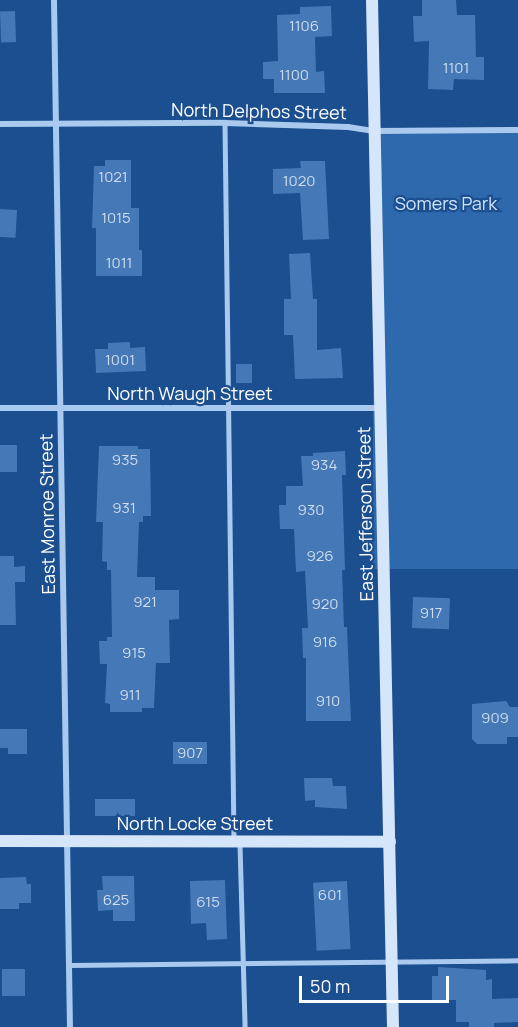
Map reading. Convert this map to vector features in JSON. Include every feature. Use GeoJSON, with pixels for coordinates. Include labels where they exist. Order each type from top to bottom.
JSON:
{"type":"FeatureCollection","features":[{"type":"Feature","properties":{"kind":"street","name":"East Monroe Street"},"geometry":{"type":"LineString","coordinates":[[54,0],[70,1027]]}},
{"type":"Feature","properties":{"kind":"street","name":"East Jefferson Street"},"geometry":{"type":"LineString","coordinates":[[372,0],[393,1027]]}},
{"type":"Feature","properties":{"kind":"street","name":"North Delphos Street"},"geometry":{"type":"LineString","coordinates":[[0,124],[225,123],[348,127],[373,131],[518,130]]}},
{"type":"Feature","properties":{"kind":"street","name":"North Waugh Street"},"geometry":{"type":"LineString","coordinates":[[0,408],[381,408]]}},
{"type":"Feature","properties":{"kind":"street","name":"North Locke Street"},"geometry":{"type":"LineString","coordinates":[[0,841],[390,842]]}},
{"type":"Feature","properties":{"kind":"lane"},"geometry":{"type":"LineString","coordinates":[[225,123],[237,842],[245,1027]]}},
{"type":"Feature","properties":{"kind":"lane"},"geometry":{"type":"LineString","coordinates":[[69,965],[518,960]]}},
{"type":"Feature","properties":{"kind":"green space","name":"Somers Park"},"geometry":{"type":"Polygon","coordinates":[[[373,130],[518,130],[518,569],[373,569],[373,130]]]}},
{"type":"Feature","properties":{"kind":"building"},"geometry":{"type":"Polygon","coordinates":[[[422,0],[456,0],[457,15],[475,15],[476,57],[484,57],[484,80],[454,79],[453,90],[428,89],[429,41],[414,42],[413,16],[422,16],[422,0]]]}},
{"type":"Feature","properties":{"kind":"building"},"geometry":{"type":"Polygon","coordinates":[[[331,6],[332,36],[315,37],[316,72],[324,71],[325,93],[274,93],[274,79],[263,79],[263,62],[278,61],[277,15],[300,14],[300,7],[331,6]]]}},
{"type":"Feature","properties":{"kind":"building"},"geometry":{"type":"Polygon","coordinates":[[[15,11],[16,42],[1,43],[0,12],[15,11]]]}},
{"type":"Feature","properties":{"kind":"building"},"geometry":{"type":"Polygon","coordinates":[[[105,160],[131,160],[131,208],[139,208],[139,250],[142,250],[142,276],[96,276],[96,228],[92,228],[94,166],[105,166],[105,160]]]}},
{"type":"Feature","properties":{"kind":"building"},"geometry":{"type":"Polygon","coordinates":[[[300,161],[325,161],[329,239],[303,240],[300,193],[273,194],[273,169],[301,168],[300,161]]]}},
{"type":"Feature","properties":{"kind":"building"},"geometry":{"type":"Polygon","coordinates":[[[0,209],[17,210],[16,238],[0,237],[0,209]]]}},
{"type":"Feature","properties":{"kind":"building"},"geometry":{"type":"Polygon","coordinates":[[[310,253],[313,299],[317,299],[317,350],[341,348],[343,378],[295,379],[293,335],[284,335],[284,299],[291,299],[289,254],[310,253]]]}},
{"type":"Feature","properties":{"kind":"building"},"geometry":{"type":"Polygon","coordinates":[[[130,342],[130,348],[145,347],[146,371],[96,373],[95,349],[108,349],[108,343],[130,342]]]}},
{"type":"Feature","properties":{"kind":"building"},"geometry":{"type":"Polygon","coordinates":[[[236,364],[252,364],[252,383],[236,383],[236,364]]]}},
{"type":"Feature","properties":{"kind":"building"},"geometry":{"type":"Polygon","coordinates":[[[0,445],[17,445],[17,472],[0,472],[0,445]]]}},
{"type":"Feature","properties":{"kind":"building"},"geometry":{"type":"Polygon","coordinates":[[[99,446],[138,446],[138,449],[150,449],[151,516],[143,516],[143,522],[139,522],[137,577],[155,577],[155,590],[179,590],[179,619],[169,620],[170,663],[156,663],[154,708],[142,708],[142,712],[110,712],[110,704],[105,703],[107,664],[100,664],[99,641],[107,641],[107,637],[112,637],[111,570],[107,570],[107,562],[102,561],[103,522],[96,522],[99,446]]]}},
{"type":"Feature","properties":{"kind":"building"},"geometry":{"type":"Polygon","coordinates":[[[345,451],[346,475],[342,475],[345,570],[342,570],[351,721],[306,721],[306,658],[303,658],[302,628],[308,628],[305,571],[296,572],[294,529],[280,529],[279,505],[286,505],[286,486],[303,486],[301,456],[345,451]]]}},
{"type":"Feature","properties":{"kind":"building"},"geometry":{"type":"Polygon","coordinates":[[[0,556],[14,556],[14,567],[25,566],[25,582],[15,582],[16,625],[0,625],[0,556]]]}},
{"type":"Feature","properties":{"kind":"building"},"geometry":{"type":"Polygon","coordinates":[[[413,597],[450,598],[449,629],[412,628],[413,597]]]}},
{"type":"Feature","properties":{"kind":"building"},"geometry":{"type":"Polygon","coordinates":[[[506,701],[510,707],[518,707],[518,737],[507,737],[507,744],[477,744],[472,739],[472,704],[506,701]]]}},
{"type":"Feature","properties":{"kind":"building"},"geometry":{"type":"Polygon","coordinates":[[[0,729],[27,729],[27,754],[8,754],[8,748],[0,748],[0,729]]]}},
{"type":"Feature","properties":{"kind":"building"},"geometry":{"type":"Polygon","coordinates":[[[173,742],[207,742],[207,764],[173,764],[173,742]]]}},
{"type":"Feature","properties":{"kind":"building"},"geometry":{"type":"Polygon","coordinates":[[[304,778],[332,778],[333,786],[346,786],[347,809],[315,807],[315,800],[305,801],[304,778]]]}},
{"type":"Feature","properties":{"kind":"building"},"geometry":{"type":"Polygon","coordinates":[[[95,799],[135,799],[135,816],[95,816],[95,799]]]}},
{"type":"Feature","properties":{"kind":"building"},"geometry":{"type":"Polygon","coordinates":[[[102,876],[134,876],[135,921],[113,921],[113,910],[98,911],[97,890],[103,890],[102,876]]]}},
{"type":"Feature","properties":{"kind":"building"},"geometry":{"type":"Polygon","coordinates":[[[26,877],[27,884],[31,884],[31,903],[19,903],[19,909],[0,909],[0,878],[26,877]]]}},
{"type":"Feature","properties":{"kind":"building"},"geometry":{"type":"Polygon","coordinates":[[[225,880],[227,939],[207,940],[206,923],[191,924],[190,881],[225,880]]]}},
{"type":"Feature","properties":{"kind":"building"},"geometry":{"type":"Polygon","coordinates":[[[347,881],[351,949],[317,951],[313,883],[347,881]]]}},
{"type":"Feature","properties":{"kind":"building"},"geometry":{"type":"Polygon","coordinates":[[[438,967],[486,970],[486,980],[492,979],[492,999],[518,998],[518,1022],[494,1023],[494,1027],[469,1027],[469,1022],[456,1022],[456,1000],[432,1000],[432,976],[438,976],[438,967]]]}},
{"type":"Feature","properties":{"kind":"building"},"geometry":{"type":"Polygon","coordinates":[[[2,969],[25,969],[25,996],[2,996],[2,969]]]}}]}
